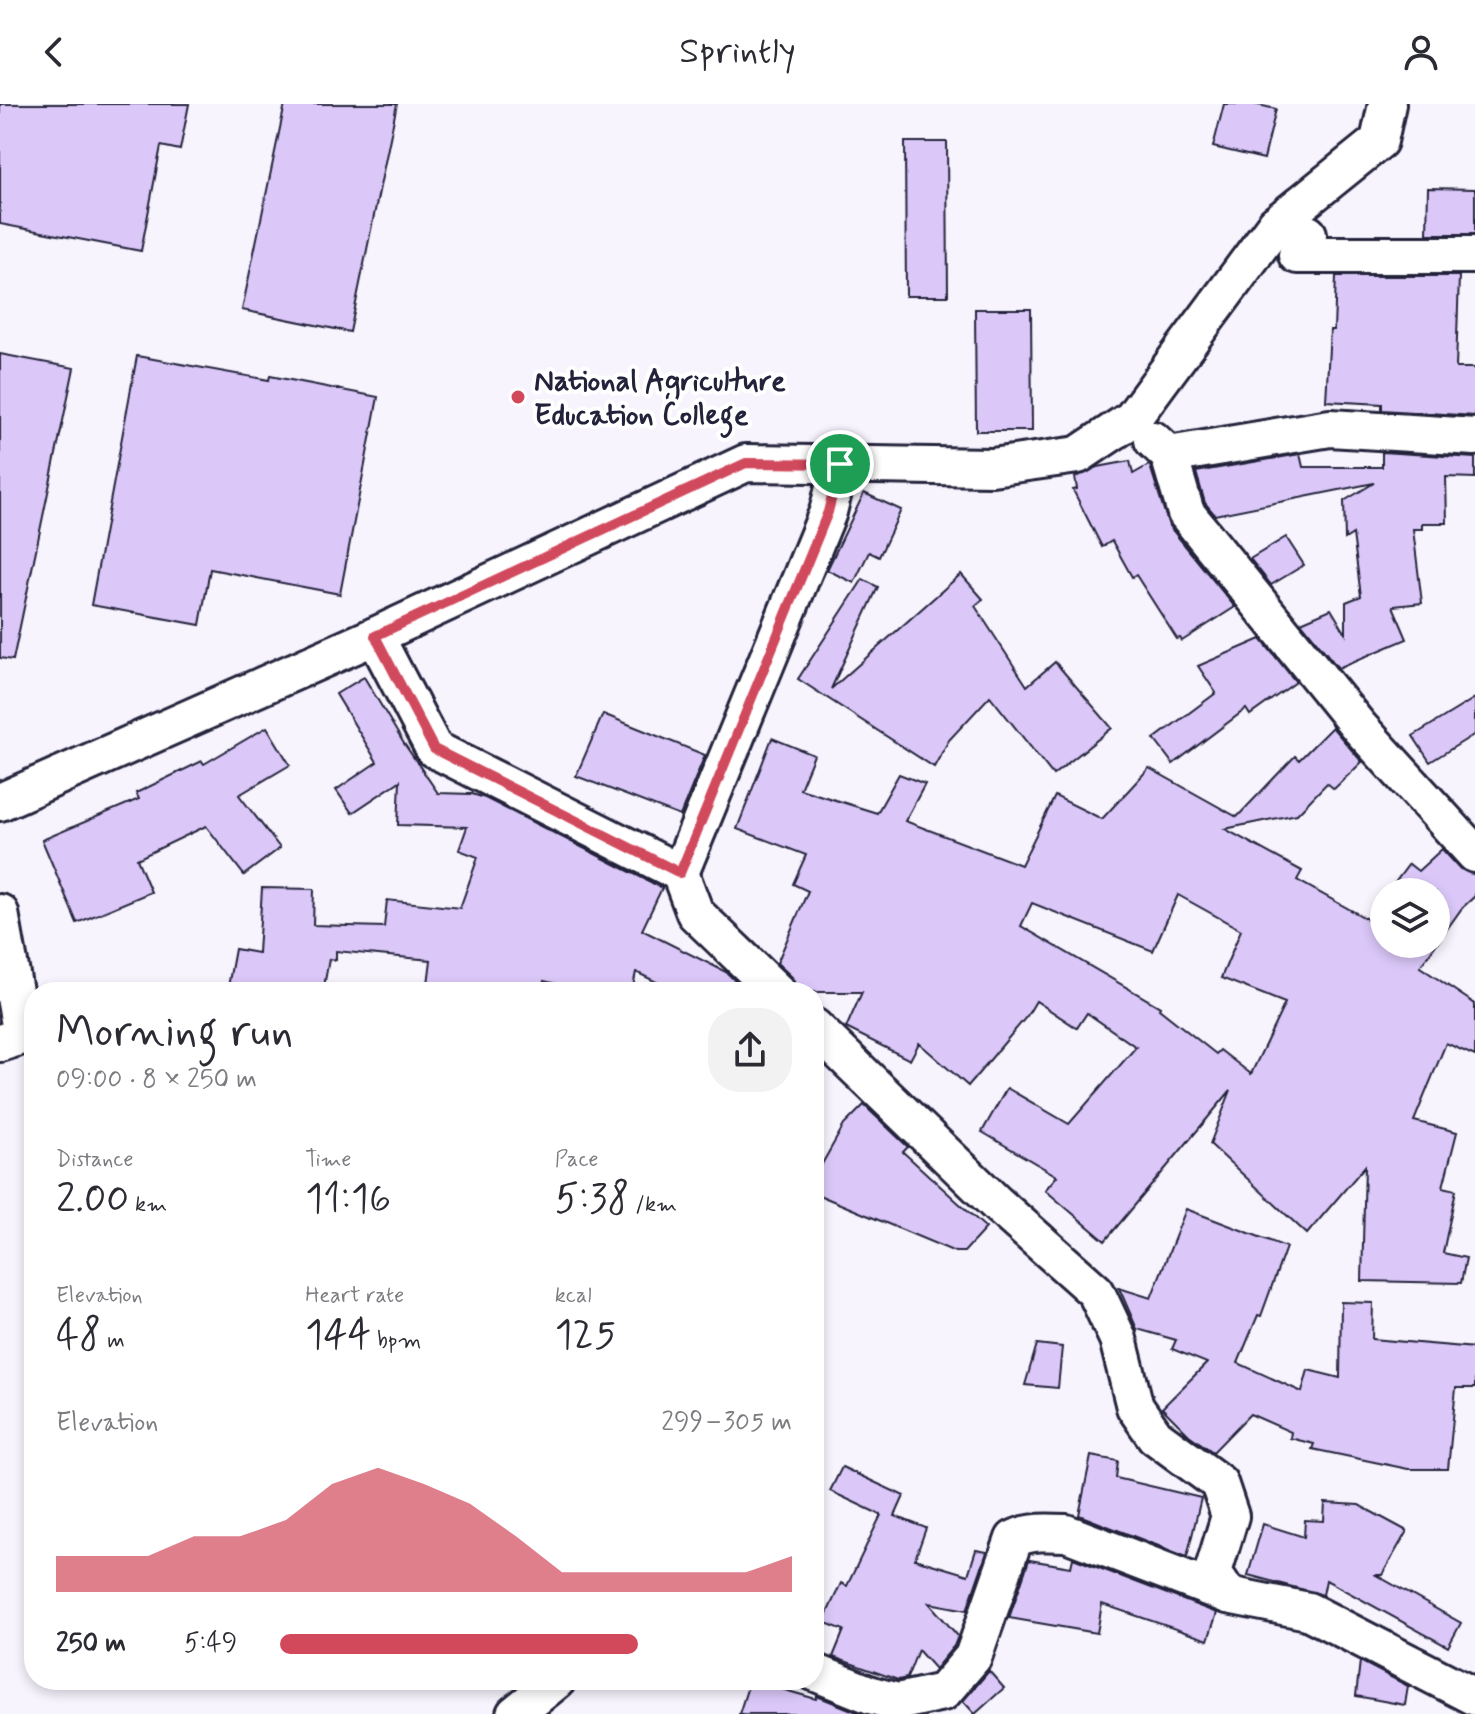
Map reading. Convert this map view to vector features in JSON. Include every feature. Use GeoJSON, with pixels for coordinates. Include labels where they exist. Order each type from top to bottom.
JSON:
{"type":"FeatureCollection","features":[{"type":"Feature","properties":{"kind":"street"},"geometry":{"type":"LineString","coordinates":[[0,802],[375,636],[746,463],[992,467],[1078,455],[1132,419],[1276,224],[1379,141],[1387,104]]}},
{"type":"Feature","properties":{"kind":"street"},"geometry":{"type":"LineString","coordinates":[[1276,224],[1308,234],[1297,255],[1475,255]]}},
{"type":"Feature","properties":{"kind":"street"},"geometry":{"type":"LineString","coordinates":[[1132,419],[1169,455],[1186,513],[1360,728],[1475,854]]}},
{"type":"Feature","properties":{"kind":"street"},"geometry":{"type":"LineString","coordinates":[[1169,455],[1330,428],[1475,437]]}},
{"type":"Feature","properties":{"kind":"street"},"geometry":{"type":"LineString","coordinates":[[680,873],[828,512],[840,464]]}},
{"type":"Feature","properties":{"kind":"street"},"geometry":{"type":"LineString","coordinates":[[375,636],[434,749],[680,873],[695,913],[767,982]]}},
{"type":"Feature","properties":{"kind":"street"},"geometry":{"type":"LineString","coordinates":[[0,913],[22,1036],[0,1043]]}},
{"type":"Feature","properties":{"kind":"street"},"geometry":{"type":"LineString","coordinates":[[824,1037],[996,1203],[1096,1292],[1118,1339],[1135,1407],[1155,1436],[1219,1483],[1230,1516],[1213,1572],[1228,1595]]}},
{"type":"Feature","properties":{"kind":"street"},"geometry":{"type":"LineString","coordinates":[[824,1676],[897,1702],[946,1703],[973,1657],[1014,1539],[1045,1532],[1066,1533],[1228,1595],[1308,1611],[1475,1697]]}},
{"type":"Feature","properties":{"kind":"street"},"geometry":{"type":"LineString","coordinates":[[515,1714],[545,1690]]}},
{"type":"Feature","properties":{"kind":"building"},"geometry":{"type":"Polygon","coordinates":[[[0,104],[189,104],[180,150],[161,146],[141,251],[0,224],[0,104]]]}},
{"type":"Feature","properties":{"kind":"building"},"geometry":{"type":"Polygon","coordinates":[[[285,104],[397,104],[350,332],[242,310],[285,104]]]}},
{"type":"Feature","properties":{"kind":"building"},"geometry":{"type":"Polygon","coordinates":[[[1224,104],[1254,104],[1276,109],[1264,159],[1213,147],[1224,104]]]}},
{"type":"Feature","properties":{"kind":"building"},"geometry":{"type":"Polygon","coordinates":[[[905,142],[947,142],[948,296],[906,296],[905,142]]]}},
{"type":"Feature","properties":{"kind":"building"},"geometry":{"type":"Polygon","coordinates":[[[1428,188],[1475,189],[1475,234],[1427,234],[1428,188]]]}},
{"type":"Feature","properties":{"kind":"building"},"geometry":{"type":"Polygon","coordinates":[[[1336,276],[1459,276],[1456,368],[1475,368],[1475,416],[1382,410],[1382,404],[1326,401],[1336,276]]]}},
{"type":"Feature","properties":{"kind":"building"},"geometry":{"type":"Polygon","coordinates":[[[975,309],[1031,309],[1032,431],[976,431],[975,309]]]}},
{"type":"Feature","properties":{"kind":"building"},"geometry":{"type":"Polygon","coordinates":[[[0,354],[74,368],[13,660],[0,658],[0,354]]]}},
{"type":"Feature","properties":{"kind":"building"},"geometry":{"type":"Polygon","coordinates":[[[137,356],[269,380],[270,376],[378,397],[340,594],[210,569],[200,625],[91,605],[137,356]]]}},
{"type":"Feature","properties":{"kind":"building"},"geometry":{"type":"Polygon","coordinates":[[[1382,452],[1475,458],[1475,478],[1446,477],[1447,523],[1422,523],[1422,529],[1413,529],[1422,603],[1393,606],[1407,639],[1338,668],[1301,622],[1331,609],[1346,634],[1346,602],[1361,596],[1353,534],[1345,539],[1344,501],[1374,483],[1215,515],[1205,503],[1196,472],[1300,454],[1303,467],[1382,467],[1382,452]]]}},
{"type":"Feature","properties":{"kind":"building"},"geometry":{"type":"Polygon","coordinates":[[[1130,461],[1133,474],[1150,466],[1169,526],[1235,607],[1182,641],[1177,639],[1136,575],[1132,577],[1112,541],[1102,547],[1073,490],[1077,489],[1075,477],[1098,467],[1130,461]]]}},
{"type":"Feature","properties":{"kind":"building"},"geometry":{"type":"Polygon","coordinates":[[[864,493],[901,510],[879,557],[869,552],[854,583],[827,570],[864,493]]]}},
{"type":"Feature","properties":{"kind":"building"},"geometry":{"type":"Polygon","coordinates":[[[1286,537],[1304,565],[1271,585],[1250,559],[1286,537]]]}},
{"type":"Feature","properties":{"kind":"building"},"geometry":{"type":"Polygon","coordinates":[[[961,574],[983,599],[975,606],[1027,686],[1055,662],[1112,728],[1053,775],[990,696],[949,740],[934,767],[798,679],[863,579],[878,587],[831,689],[961,574]]]}},
{"type":"Feature","properties":{"kind":"building"},"geometry":{"type":"Polygon","coordinates":[[[1261,639],[1296,682],[1250,715],[1246,709],[1173,764],[1154,739],[1216,693],[1198,666],[1261,639]]]}},
{"type":"Feature","properties":{"kind":"building"},"geometry":{"type":"Polygon","coordinates":[[[364,677],[438,793],[472,794],[485,798],[662,888],[642,930],[726,972],[736,982],[656,982],[636,972],[634,982],[428,982],[431,960],[336,951],[336,960],[329,959],[325,982],[229,982],[235,949],[258,953],[262,888],[314,889],[313,925],[384,927],[387,900],[460,908],[478,857],[459,850],[467,827],[398,825],[400,781],[352,813],[336,790],[377,762],[336,694],[364,677]]]}},
{"type":"Feature","properties":{"kind":"building"},"geometry":{"type":"Polygon","coordinates":[[[1475,698],[1475,734],[1430,762],[1413,736],[1475,698]]]}},
{"type":"Feature","properties":{"kind":"building"},"geometry":{"type":"Polygon","coordinates":[[[603,714],[705,755],[680,816],[576,776],[603,714]]]}},
{"type":"Feature","properties":{"kind":"building"},"geometry":{"type":"Polygon","coordinates":[[[267,727],[290,765],[239,795],[280,848],[244,875],[206,826],[137,859],[151,892],[77,923],[42,840],[139,799],[136,793],[202,761],[204,764],[267,727]]]}},
{"type":"Feature","properties":{"kind":"building"},"geometry":{"type":"Polygon","coordinates":[[[1332,727],[1362,762],[1334,789],[1327,783],[1297,814],[1225,829],[1302,871],[1297,880],[1367,919],[1370,915],[1370,958],[1426,958],[1420,967],[1475,1004],[1475,1056],[1446,1043],[1414,1121],[1457,1132],[1443,1187],[1456,1190],[1443,1253],[1466,1258],[1461,1283],[1362,1281],[1365,1166],[1307,1234],[1210,1144],[1231,1090],[1105,1241],[1045,1190],[1057,1176],[982,1132],[1007,1088],[1069,1124],[1136,1047],[1087,1013],[1077,1028],[1036,1001],[968,1086],[919,1043],[910,1060],[846,1028],[862,992],[824,992],[824,982],[794,982],[777,963],[808,891],[793,884],[806,855],[737,829],[772,738],[814,755],[800,789],[877,813],[899,774],[925,784],[905,821],[1021,865],[1055,796],[1102,819],[1149,768],[1237,817],[1295,756],[1299,760],[1332,727]],[[1178,895],[1153,951],[1032,903],[1021,926],[1160,1007],[1216,1054],[1220,1050],[1251,1074],[1285,1003],[1221,978],[1241,930],[1178,895]]]}},
{"type":"Feature","properties":{"kind":"building"},"geometry":{"type":"Polygon","coordinates":[[[1442,849],[1460,869],[1475,874],[1475,896],[1450,925],[1450,878],[1398,878],[1409,864],[1418,871],[1442,849]]]}},
{"type":"Feature","properties":{"kind":"building"},"geometry":{"type":"Polygon","coordinates":[[[864,1105],[908,1147],[903,1152],[986,1228],[964,1252],[955,1252],[824,1197],[824,1160],[844,1125],[864,1105]]]}},
{"type":"Feature","properties":{"kind":"building"},"geometry":{"type":"Polygon","coordinates":[[[1186,1209],[1286,1247],[1261,1316],[1258,1315],[1238,1363],[1302,1392],[1308,1370],[1340,1378],[1341,1302],[1373,1303],[1372,1339],[1475,1348],[1475,1388],[1456,1388],[1448,1469],[1408,1469],[1312,1449],[1314,1444],[1290,1438],[1291,1432],[1250,1414],[1213,1452],[1189,1435],[1162,1408],[1207,1363],[1172,1349],[1176,1340],[1137,1329],[1119,1288],[1151,1298],[1186,1209]]]}},
{"type":"Feature","properties":{"kind":"building"},"geometry":{"type":"Polygon","coordinates":[[[1037,1344],[1062,1347],[1058,1388],[1025,1385],[1037,1344]]]}},
{"type":"Feature","properties":{"kind":"building"},"geometry":{"type":"Polygon","coordinates":[[[1091,1456],[1118,1461],[1116,1478],[1201,1498],[1187,1557],[1079,1515],[1091,1456]]]}},
{"type":"Feature","properties":{"kind":"building"},"geometry":{"type":"Polygon","coordinates":[[[842,1467],[904,1496],[895,1516],[926,1528],[915,1559],[968,1575],[976,1550],[987,1552],[967,1610],[929,1603],[958,1636],[954,1646],[935,1669],[918,1650],[907,1678],[898,1680],[833,1657],[844,1630],[824,1620],[841,1583],[847,1586],[881,1515],[830,1491],[842,1467]]]}},
{"type":"Feature","properties":{"kind":"building"},"geometry":{"type":"Polygon","coordinates":[[[1325,1503],[1359,1505],[1407,1531],[1382,1575],[1376,1575],[1461,1623],[1448,1647],[1326,1580],[1323,1595],[1248,1575],[1263,1524],[1304,1537],[1305,1520],[1324,1521],[1325,1503]]]}},
{"type":"Feature","properties":{"kind":"building"},"geometry":{"type":"Polygon","coordinates":[[[1073,1558],[1217,1613],[1208,1640],[1102,1604],[1097,1633],[1009,1618],[1029,1560],[1071,1567],[1073,1558]]]}},
{"type":"Feature","properties":{"kind":"building"},"geometry":{"type":"Polygon","coordinates":[[[1360,1661],[1408,1686],[1405,1705],[1356,1696],[1360,1661]]]}},
{"type":"Feature","properties":{"kind":"building"},"geometry":{"type":"Polygon","coordinates":[[[989,1671],[1004,1688],[975,1714],[963,1701],[989,1671]]]}},
{"type":"Feature","properties":{"kind":"building"},"geometry":{"type":"Polygon","coordinates":[[[747,1690],[785,1690],[816,1699],[817,1696],[862,1714],[739,1714],[747,1690]]]}},
{"type":"Feature","properties":{"kind":"place","name":"National Agriculture Education College"},"geometry":{"type":"Point","coordinates":[518,397]}},
{"type":"Feature","properties":{"kind":"route"},"geometry":{"type":"LineString","coordinates":[[746,463],[840,464],[828,512],[680,873],[434,749],[375,636],[746,463]]}}]}
